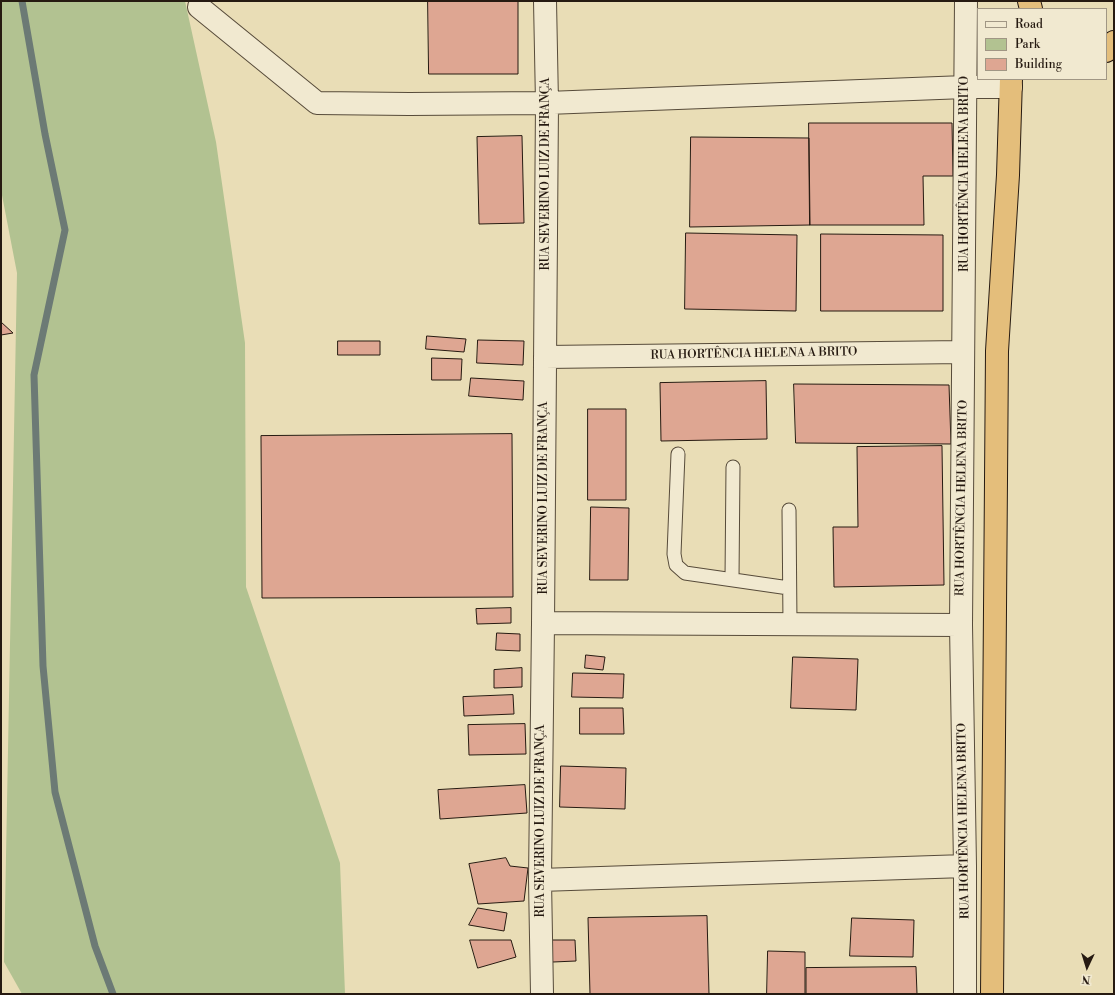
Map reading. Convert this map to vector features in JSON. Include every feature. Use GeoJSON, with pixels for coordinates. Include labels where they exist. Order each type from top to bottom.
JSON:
{"type":"FeatureCollection","features":[{"type":"Feature","properties":{"kind":"highway"},"geometry":{"type":"LineString","coordinates":[[1107,50],[1114,42]]}},
{"type":"Feature","properties":{"kind":"highway"},"geometry":{"type":"LineString","coordinates":[[992,994],[997,351],[1008,175],[1011,83]]}},
{"type":"Feature","properties":{"kind":"street","name":"RUA SEVERINO LUIZ DE FRANÇA"},"geometry":{"type":"LineString","coordinates":[[542,994],[540,880],[546,357],[547,103],[544,1]]}},
{"type":"Feature","properties":{"kind":"street","name":"RUA HORTÊNCIA HELENA BRITO"},"geometry":{"type":"LineString","coordinates":[[965,994],[965,866],[961,624],[966,1]]}},
{"type":"Feature","properties":{"kind":"street"},"geometry":{"type":"LineString","coordinates":[[199,7],[317,103],[547,103],[965,87],[1011,83]]}},
{"type":"Feature","properties":{"kind":"street","name":"RUA HORTÊNCIA HELENA A BRITO"},"geometry":{"type":"LineString","coordinates":[[546,357],[963,352]]}},
{"type":"Feature","properties":{"kind":"street"},"geometry":{"type":"LineString","coordinates":[[543,623],[961,624]]}},
{"type":"Feature","properties":{"kind":"street"},"geometry":{"type":"LineString","coordinates":[[540,880],[965,866]]}},
{"type":"Feature","properties":{"kind":"lane"},"geometry":{"type":"LineString","coordinates":[[678,454],[674,554],[676,565],[685,573],[789,588]]}},
{"type":"Feature","properties":{"kind":"lane"},"geometry":{"type":"LineString","coordinates":[[732,467],[732,579]]}},
{"type":"Feature","properties":{"kind":"lane"},"geometry":{"type":"LineString","coordinates":[[789,510],[790,624]]}},
{"type":"Feature","properties":{"kind":"green space"},"geometry":{"type":"Polygon","coordinates":[[[1,1],[185,1],[216,142],[245,343],[246,587],[340,863],[345,994],[22,994],[4,962],[17,273],[1,190],[1,1]]]}},
{"type":"Feature","properties":{"kind":"building"},"geometry":{"type":"Polygon","coordinates":[[[428,1],[518,1],[518,74],[429,74],[428,1]]]}},
{"type":"Feature","properties":{"kind":"building"},"geometry":{"type":"Polygon","coordinates":[[[809,123],[952,123],[953,176],[923,176],[924,225],[810,225],[809,123]]]}},
{"type":"Feature","properties":{"kind":"building"},"geometry":{"type":"Polygon","coordinates":[[[522,136],[524,223],[479,224],[477,137],[522,136]]]}},
{"type":"Feature","properties":{"kind":"building"},"geometry":{"type":"Polygon","coordinates":[[[691,137],[809,138],[810,225],[690,227],[691,137]]]}},
{"type":"Feature","properties":{"kind":"building"},"geometry":{"type":"Polygon","coordinates":[[[686,233],[797,235],[796,311],[685,309],[686,233]]]}},
{"type":"Feature","properties":{"kind":"building"},"geometry":{"type":"Polygon","coordinates":[[[821,234],[943,235],[943,311],[821,311],[821,234]]]}},
{"type":"Feature","properties":{"kind":"building"},"geometry":{"type":"Polygon","coordinates":[[[1,322],[13,333],[1,335],[1,322]]]}},
{"type":"Feature","properties":{"kind":"building"},"geometry":{"type":"Polygon","coordinates":[[[427,336],[466,339],[464,352],[426,349],[427,336]]]}},
{"type":"Feature","properties":{"kind":"building"},"geometry":{"type":"Polygon","coordinates":[[[478,340],[524,341],[523,365],[477,363],[478,340]]]}},
{"type":"Feature","properties":{"kind":"building"},"geometry":{"type":"Polygon","coordinates":[[[338,341],[380,341],[380,355],[338,355],[338,341]]]}},
{"type":"Feature","properties":{"kind":"building"},"geometry":{"type":"Polygon","coordinates":[[[432,358],[462,359],[461,380],[432,380],[432,358]]]}},
{"type":"Feature","properties":{"kind":"building"},"geometry":{"type":"Polygon","coordinates":[[[471,378],[524,381],[523,400],[469,396],[471,378]]]}},
{"type":"Feature","properties":{"kind":"building"},"geometry":{"type":"Polygon","coordinates":[[[766,381],[767,439],[661,441],[660,383],[766,381]]]}},
{"type":"Feature","properties":{"kind":"building"},"geometry":{"type":"Polygon","coordinates":[[[794,384],[949,385],[951,444],[796,443],[794,384]]]}},
{"type":"Feature","properties":{"kind":"building"},"geometry":{"type":"Polygon","coordinates":[[[588,409],[626,409],[626,500],[588,500],[588,409]]]}},
{"type":"Feature","properties":{"kind":"building"},"geometry":{"type":"Polygon","coordinates":[[[512,434],[513,597],[262,598],[261,436],[512,434]]]}},
{"type":"Feature","properties":{"kind":"building"},"geometry":{"type":"Polygon","coordinates":[[[942,446],[944,585],[834,587],[833,527],[858,527],[857,447],[942,446]]]}},
{"type":"Feature","properties":{"kind":"building"},"geometry":{"type":"Polygon","coordinates":[[[591,507],[629,508],[628,580],[590,580],[591,507]]]}},
{"type":"Feature","properties":{"kind":"building"},"geometry":{"type":"Polygon","coordinates":[[[511,608],[511,623],[477,624],[476,609],[511,608]]]}},
{"type":"Feature","properties":{"kind":"building"},"geometry":{"type":"Polygon","coordinates":[[[497,633],[520,634],[520,651],[496,650],[497,633]]]}},
{"type":"Feature","properties":{"kind":"building"},"geometry":{"type":"Polygon","coordinates":[[[586,655],[605,657],[603,670],[585,668],[586,655]]]}},
{"type":"Feature","properties":{"kind":"building"},"geometry":{"type":"Polygon","coordinates":[[[793,657],[858,659],[856,710],[791,708],[793,657]]]}},
{"type":"Feature","properties":{"kind":"building"},"geometry":{"type":"Polygon","coordinates":[[[522,668],[522,687],[494,688],[494,670],[522,668]]]}},
{"type":"Feature","properties":{"kind":"building"},"geometry":{"type":"Polygon","coordinates":[[[573,673],[624,674],[623,698],[572,697],[573,673]]]}},
{"type":"Feature","properties":{"kind":"building"},"geometry":{"type":"Polygon","coordinates":[[[513,695],[514,714],[464,716],[463,697],[513,695]]]}},
{"type":"Feature","properties":{"kind":"building"},"geometry":{"type":"Polygon","coordinates":[[[580,708],[623,708],[624,734],[580,734],[580,708]]]}},
{"type":"Feature","properties":{"kind":"building"},"geometry":{"type":"Polygon","coordinates":[[[525,724],[526,754],[469,755],[468,725],[525,724]]]}},
{"type":"Feature","properties":{"kind":"building"},"geometry":{"type":"Polygon","coordinates":[[[561,766],[626,768],[625,809],[560,807],[561,766]]]}},
{"type":"Feature","properties":{"kind":"building"},"geometry":{"type":"Polygon","coordinates":[[[525,785],[527,813],[440,819],[438,790],[525,785]]]}},
{"type":"Feature","properties":{"kind":"building"},"geometry":{"type":"Polygon","coordinates":[[[506,858],[510,866],[528,868],[524,901],[478,904],[469,864],[506,858]]]}},
{"type":"Feature","properties":{"kind":"building"},"geometry":{"type":"Polygon","coordinates":[[[478,908],[507,913],[504,931],[469,925],[478,908]]]}},
{"type":"Feature","properties":{"kind":"building"},"geometry":{"type":"Polygon","coordinates":[[[707,916],[709,994],[590,994],[588,918],[707,916]]]}},
{"type":"Feature","properties":{"kind":"building"},"geometry":{"type":"Polygon","coordinates":[[[852,918],[914,920],[913,957],[850,956],[852,918]]]}},
{"type":"Feature","properties":{"kind":"building"},"geometry":{"type":"Polygon","coordinates":[[[470,940],[511,940],[516,957],[478,968],[470,940]]]}},
{"type":"Feature","properties":{"kind":"building"},"geometry":{"type":"Polygon","coordinates":[[[552,940],[575,940],[576,961],[553,962],[552,940]]]}},
{"type":"Feature","properties":{"kind":"building"},"geometry":{"type":"Polygon","coordinates":[[[768,951],[805,952],[805,994],[767,994],[768,951]]]}},
{"type":"Feature","properties":{"kind":"building"},"geometry":{"type":"Polygon","coordinates":[[[916,967],[917,994],[806,994],[806,968],[916,967]]]}},
{"type":"Feature","properties":{"kind":"waterway"},"geometry":{"type":"LineString","coordinates":[[22,1],[45,134],[65,230],[34,375],[43,666],[55,792],[95,946],[113,994]]}}]}
